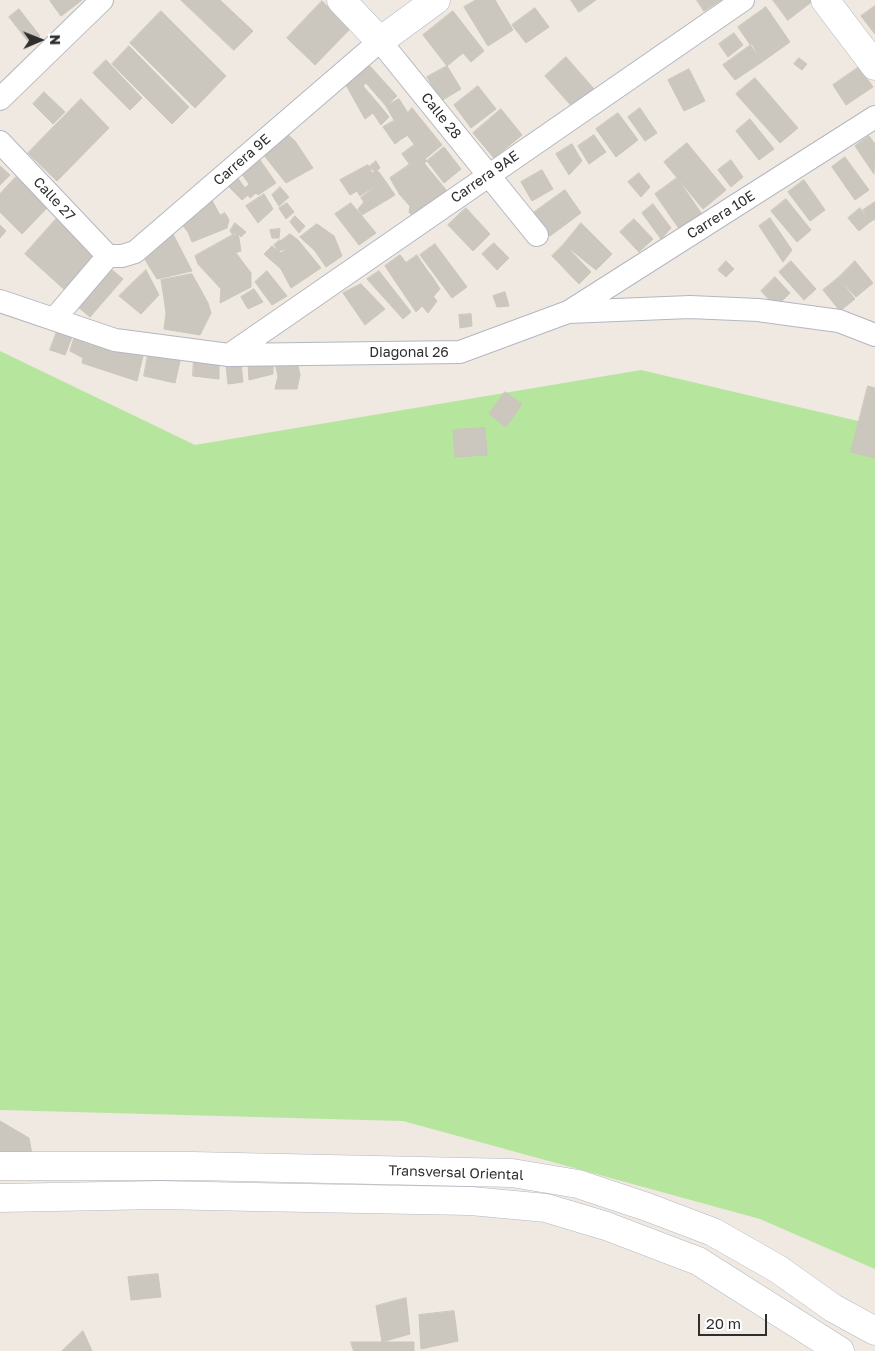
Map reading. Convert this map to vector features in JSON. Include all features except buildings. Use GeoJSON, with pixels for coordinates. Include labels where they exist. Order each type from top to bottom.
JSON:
{"type":"FeatureCollection","features":[{"type":"Feature","properties":{"kind":"main road","name":"Calle 28"},"geometry":{"type":"LineString","coordinates":[[341,0],[380,41]]}},
{"type":"Feature","properties":{"kind":"main road","name":"Carrera 9E"},"geometry":{"type":"LineString","coordinates":[[380,41],[436,0]]}},
{"type":"Feature","properties":{"kind":"main road"},"geometry":{"type":"LineString","coordinates":[[825,0],[875,66]]}},
{"type":"Feature","properties":{"kind":"main road","name":"Transversal Oriental"},"geometry":{"type":"LineString","coordinates":[[0,1166],[192,1166],[512,1173],[578,1184],[648,1207],[713,1232],[778,1269],[834,1308],[875,1331]]}},
{"type":"Feature","properties":{"kind":"main road","name":"Transversal Oriental"},"geometry":{"type":"LineString","coordinates":[[0,1198],[160,1195],[472,1201],[546,1208],[606,1226],[698,1261],[840,1351]]}},
{"type":"Feature","properties":{"kind":"street"},"geometry":{"type":"LineString","coordinates":[[0,99],[102,0]]}},
{"type":"Feature","properties":{"kind":"street","name":"Carrera 9AE"},"geometry":{"type":"LineString","coordinates":[[229,355],[742,0]]}},
{"type":"Feature","properties":{"kind":"street","name":"Calle 28"},"geometry":{"type":"LineString","coordinates":[[380,41],[537,235]]}},
{"type":"Feature","properties":{"kind":"street","name":"Carrera 9E"},"geometry":{"type":"LineString","coordinates":[[108,256],[122,256],[135,252],[380,41]]}},
{"type":"Feature","properties":{"kind":"street","name":"Carrera 10E"},"geometry":{"type":"LineString","coordinates":[[568,312],[875,118]]}},
{"type":"Feature","properties":{"kind":"street","name":"Calle 27"},"geometry":{"type":"LineString","coordinates":[[0,142],[108,256]]}},
{"type":"Feature","properties":{"kind":"street"},"geometry":{"type":"LineString","coordinates":[[54,318],[108,256]]}},
{"type":"Feature","properties":{"kind":"street","name":"Diagonal 26"},"geometry":{"type":"LineString","coordinates":[[0,301],[115,340],[229,355],[460,352],[568,312],[690,307],[758,310],[839,321],[875,335]]}},
{"type":"Feature","properties":{"kind":"green space"},"geometry":{"type":"Polygon","coordinates":[[[0,351],[195,445],[641,370],[875,425],[875,1269],[760,1219],[403,1121],[0,1110],[0,351]]]}}]}
